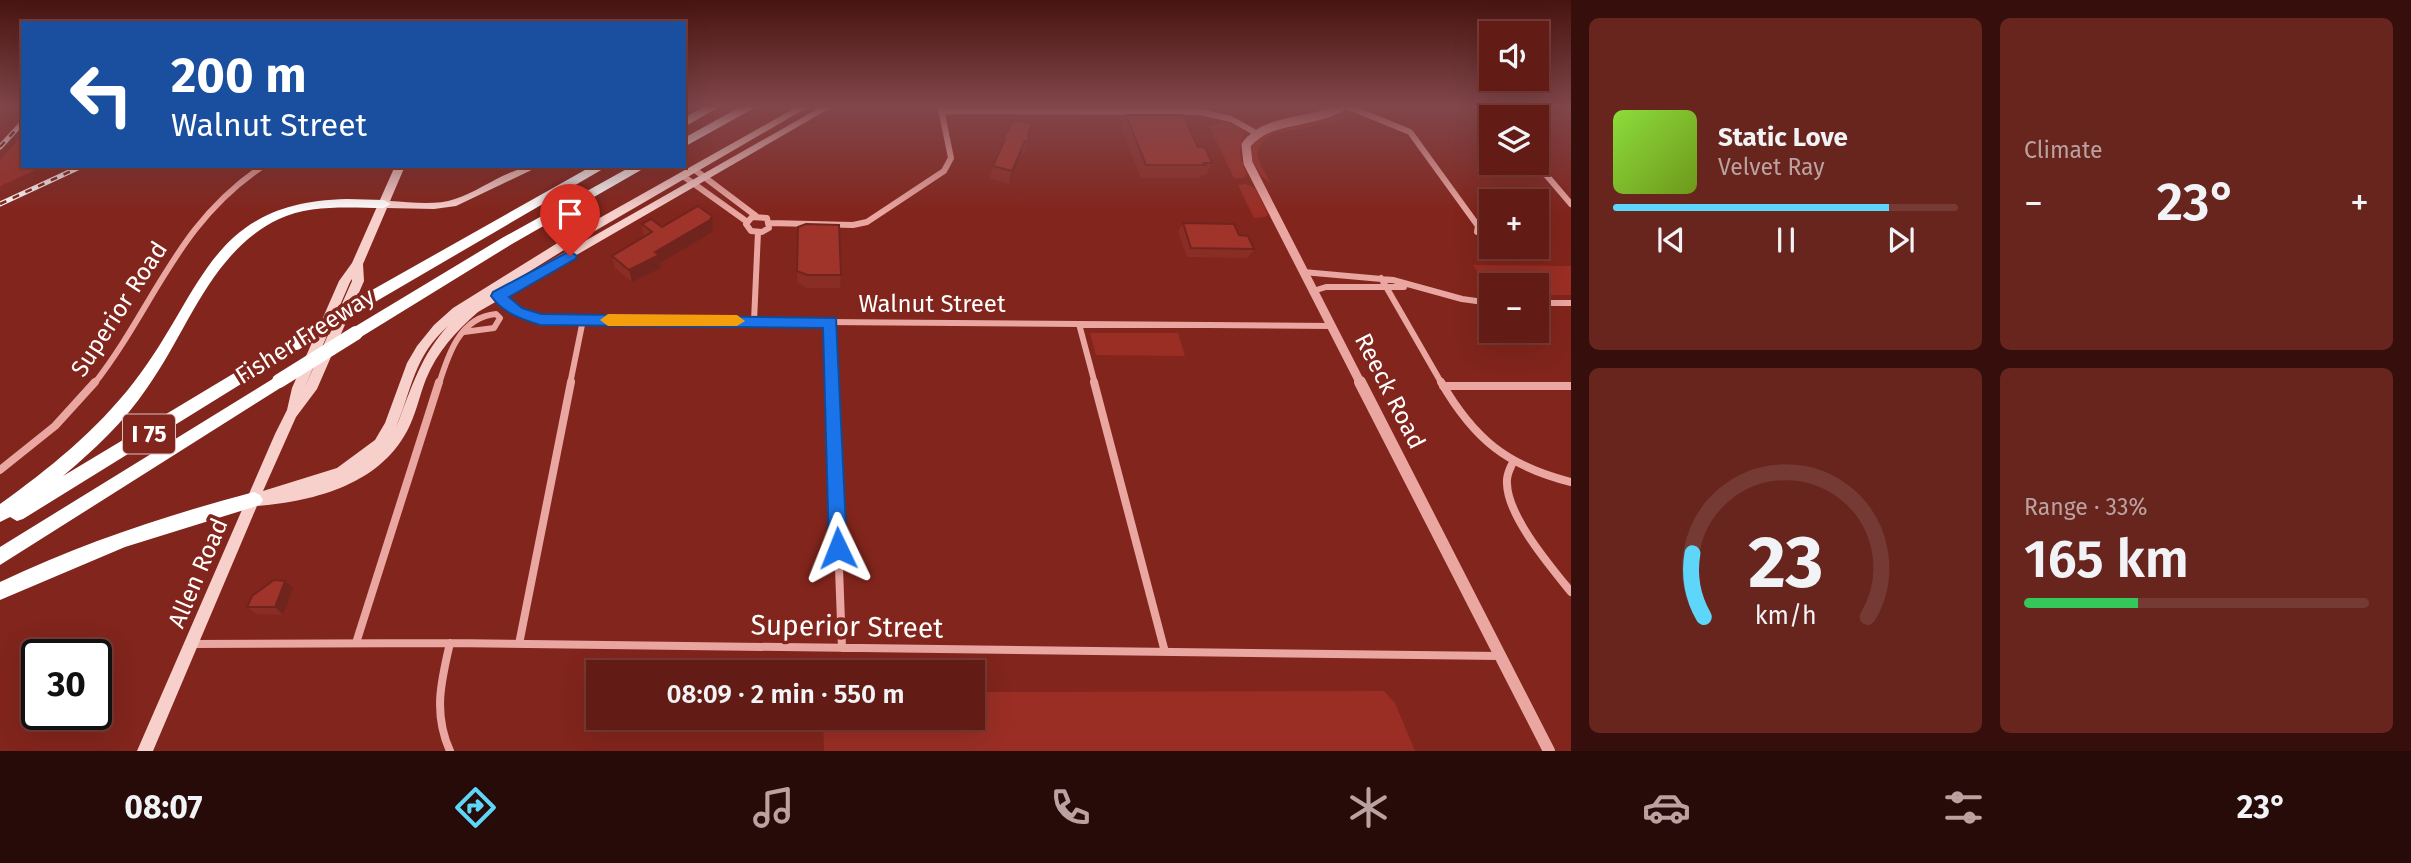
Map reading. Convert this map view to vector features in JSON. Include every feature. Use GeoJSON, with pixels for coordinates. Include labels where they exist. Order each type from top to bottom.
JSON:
{"type":"FeatureCollection","features":[{"type":"Feature","properties":{"kind":"highway","name":"Fisher Freeway"},"geometry":{"type":"LineString","coordinates":[[0,523],[370,298],[492,226],[598,168]]}},
{"type":"Feature","properties":{"kind":"highway","name":"Fisher Freeway"},"geometry":{"type":"LineString","coordinates":[[0,557],[356,333],[507,241],[638,168]]}},
{"type":"Feature","properties":{"kind":"highway"},"geometry":{"type":"LineString","coordinates":[[0,514],[82,450],[125,406],[156,364],[218,258],[239,236],[265,220],[294,209],[322,205],[384,204]]}},
{"type":"Feature","properties":{"kind":"highway"},"geometry":{"type":"LineString","coordinates":[[0,591],[63,562],[161,524],[254,500]]}},
{"type":"Feature","properties":{"kind":"main road"},"geometry":{"type":"LineString","coordinates":[[254,500],[341,472],[380,444],[391,425],[411,366],[438,328],[467,305],[584,232],[744,142]]}},
{"type":"Feature","properties":{"kind":"main road"},"geometry":{"type":"LineString","coordinates":[[254,500],[284,498],[338,485],[377,461],[402,428],[424,367],[439,341],[474,309],[769,142]]}},
{"type":"Feature","properties":{"kind":"main road","name":"Allen Road"},"geometry":{"type":"LineString","coordinates":[[145,751],[292,413],[311,388],[358,281],[357,264],[399,168]]}},
{"type":"Feature","properties":{"kind":"main road"},"geometry":{"type":"LineString","coordinates":[[384,204],[434,206],[456,203],[531,168]]}},
{"type":"Feature","properties":{"kind":"main road"},"geometry":{"type":"LineString","coordinates":[[659,190],[667,195],[667,200]]}},
{"type":"Feature","properties":{"kind":"main road"},"geometry":{"type":"LineString","coordinates":[[622,211],[625,219],[633,220]]}},
{"type":"Feature","properties":{"kind":"main road"},"geometry":{"type":"LineString","coordinates":[[584,232],[594,242]]}},
{"type":"Feature","properties":{"kind":"street"},"geometry":{"type":"LineString","coordinates":[[770,223],[853,225],[867,222],[949,166],[951,158],[948,142]]}},
{"type":"Feature","properties":{"kind":"street","name":"Reeck Road"},"geometry":{"type":"LineString","coordinates":[[1248,142],[1246,145],[1248,163],[1549,751]]}},
{"type":"Feature","properties":{"kind":"street"},"geometry":{"type":"LineString","coordinates":[[1416,142],[1478,226],[1477,232]]}},
{"type":"Feature","properties":{"kind":"street","name":"Superior Road"},"geometry":{"type":"LineString","coordinates":[[0,470],[41,438],[92,388],[203,215],[227,190],[260,168]]}},
{"type":"Feature","properties":{"kind":"street"},"geometry":{"type":"LineString","coordinates":[[695,170],[756,216],[767,218],[770,223]]}},
{"type":"Feature","properties":{"kind":"street"},"geometry":{"type":"LineString","coordinates":[[1546,175],[1571,204]]}},
{"type":"Feature","properties":{"kind":"street"},"geometry":{"type":"LineString","coordinates":[[683,176],[746,221],[748,229],[758,232],[769,228],[770,223]]}},
{"type":"Feature","properties":{"kind":"street"},"geometry":{"type":"LineString","coordinates":[[746,221],[756,216]]}},
{"type":"Feature","properties":{"kind":"street"},"geometry":{"type":"LineString","coordinates":[[754,321],[758,232]]}},
{"type":"Feature","properties":{"kind":"street"},"geometry":{"type":"LineString","coordinates":[[1303,272],[1321,277],[1381,278],[1479,301]]}},
{"type":"Feature","properties":{"kind":"street"},"geometry":{"type":"LineString","coordinates":[[1381,278],[1443,386],[1471,428],[1513,461],[1539,473],[1571,482]]}},
{"type":"Feature","properties":{"kind":"street"},"geometry":{"type":"LineString","coordinates":[[1313,291],[1326,286],[1415,286]]}},
{"type":"Feature","properties":{"kind":"street","name":"Walnut Street"},"geometry":{"type":"LineString","coordinates":[[499,296],[517,312],[533,318],[583,320],[1331,326]]}},
{"type":"Feature","properties":{"kind":"street"},"geometry":{"type":"LineString","coordinates":[[1549,303],[1571,303]]}},
{"type":"Feature","properties":{"kind":"street"},"geometry":{"type":"LineString","coordinates":[[356,643],[451,346],[464,332],[482,315],[496,314],[500,318],[494,328],[464,332]]}},
{"type":"Feature","properties":{"kind":"street"},"geometry":{"type":"LineString","coordinates":[[519,644],[583,320]]}},
{"type":"Feature","properties":{"kind":"street"},"geometry":{"type":"LineString","coordinates":[[830,322],[842,648]]}},
{"type":"Feature","properties":{"kind":"street"},"geometry":{"type":"LineString","coordinates":[[1079,324],[1165,652]]}},
{"type":"Feature","properties":{"kind":"street"},"geometry":{"type":"LineString","coordinates":[[1443,386],[1571,386]]}},
{"type":"Feature","properties":{"kind":"street"},"geometry":{"type":"LineString","coordinates":[[1513,461],[1506,480],[1511,500],[1549,566],[1571,592]]}},
{"type":"Feature","properties":{"kind":"street"},"geometry":{"type":"LineString","coordinates":[[450,643],[438,694],[443,735],[450,751]]}},
{"type":"Feature","properties":{"kind":"street","name":"Superior Street"},"geometry":{"type":"LineString","coordinates":[[192,644],[450,643],[1501,656]]}},
{"type":"Feature","properties":{"kind":"shaded area"},"geometry":{"type":"Polygon","coordinates":[[[17,142],[21,142],[21,168],[40,168],[0,186],[0,160],[17,142]]]}},
{"type":"Feature","properties":{"kind":"shaded area"},"geometry":{"type":"Polygon","coordinates":[[[1217,142],[1241,142],[1241,157],[1247,174],[1243,178],[1234,178],[1217,142]]]}},
{"type":"Feature","properties":{"kind":"shaded area"},"geometry":{"type":"Polygon","coordinates":[[[1253,142],[1263,142],[1258,156],[1270,182],[1258,171],[1252,159],[1253,142]]]}},
{"type":"Feature","properties":{"kind":"shaded area"},"geometry":{"type":"Polygon","coordinates":[[[1245,184],[1255,188],[1268,214],[1265,217],[1254,218],[1238,185],[1245,184]]]}},
{"type":"Feature","properties":{"kind":"shaded area"},"geometry":{"type":"Polygon","coordinates":[[[1473,265],[1571,266],[1571,295],[1549,295],[1549,273],[1479,274],[1473,265]]]}},
{"type":"Feature","properties":{"kind":"shaded area"},"geometry":{"type":"Polygon","coordinates":[[[1090,333],[1178,333],[1185,356],[1096,355],[1090,333]]]}},
{"type":"Feature","properties":{"kind":"shaded area"},"geometry":{"type":"Polygon","coordinates":[[[1384,691],[1395,703],[1415,751],[824,751],[823,730],[985,730],[985,692],[1384,691]]]}},
{"type":"Feature","properties":{"kind":"building"},"geometry":{"type":"Polygon","coordinates":[[[1004,142],[1025,142],[1012,171],[993,166],[1004,142]]]}},
{"type":"Feature","properties":{"kind":"building"},"geometry":{"type":"Polygon","coordinates":[[[1137,142],[1196,142],[1198,147],[1205,147],[1212,163],[1204,163],[1206,165],[1146,165],[1137,142]]]}},
{"type":"Feature","properties":{"kind":"building"},"geometry":{"type":"Polygon","coordinates":[[[698,206],[712,216],[710,220],[655,252],[659,255],[629,270],[612,256],[652,232],[642,224],[651,219],[662,227],[698,206]]]}},
{"type":"Feature","properties":{"kind":"building"},"geometry":{"type":"Polygon","coordinates":[[[1183,223],[1234,224],[1239,235],[1248,236],[1254,249],[1191,248],[1183,223]]]}},
{"type":"Feature","properties":{"kind":"building"},"geometry":{"type":"Polygon","coordinates":[[[806,224],[839,225],[841,275],[807,275],[797,271],[798,227],[806,224]]]}},
{"type":"Feature","properties":{"kind":"building"},"geometry":{"type":"Polygon","coordinates":[[[274,580],[285,581],[275,607],[247,607],[252,596],[274,580]]]}},
{"type":"Feature","properties":{"kind":"railway"},"geometry":{"type":"LineString","coordinates":[[0,147],[5,142]]}},
{"type":"Feature","properties":{"kind":"railway"},"geometry":{"type":"LineString","coordinates":[[0,204],[78,168]]}},
{"type":"Feature","properties":{"kind":"slow traffic"},"geometry":{"type":"LineString","coordinates":[[608,320],[737,321]]}},
{"type":"Feature","properties":{"kind":"route"},"geometry":{"type":"LineString","coordinates":[[570,256],[499,296],[517,312],[540,319],[830,322],[838,548]]}}]}
